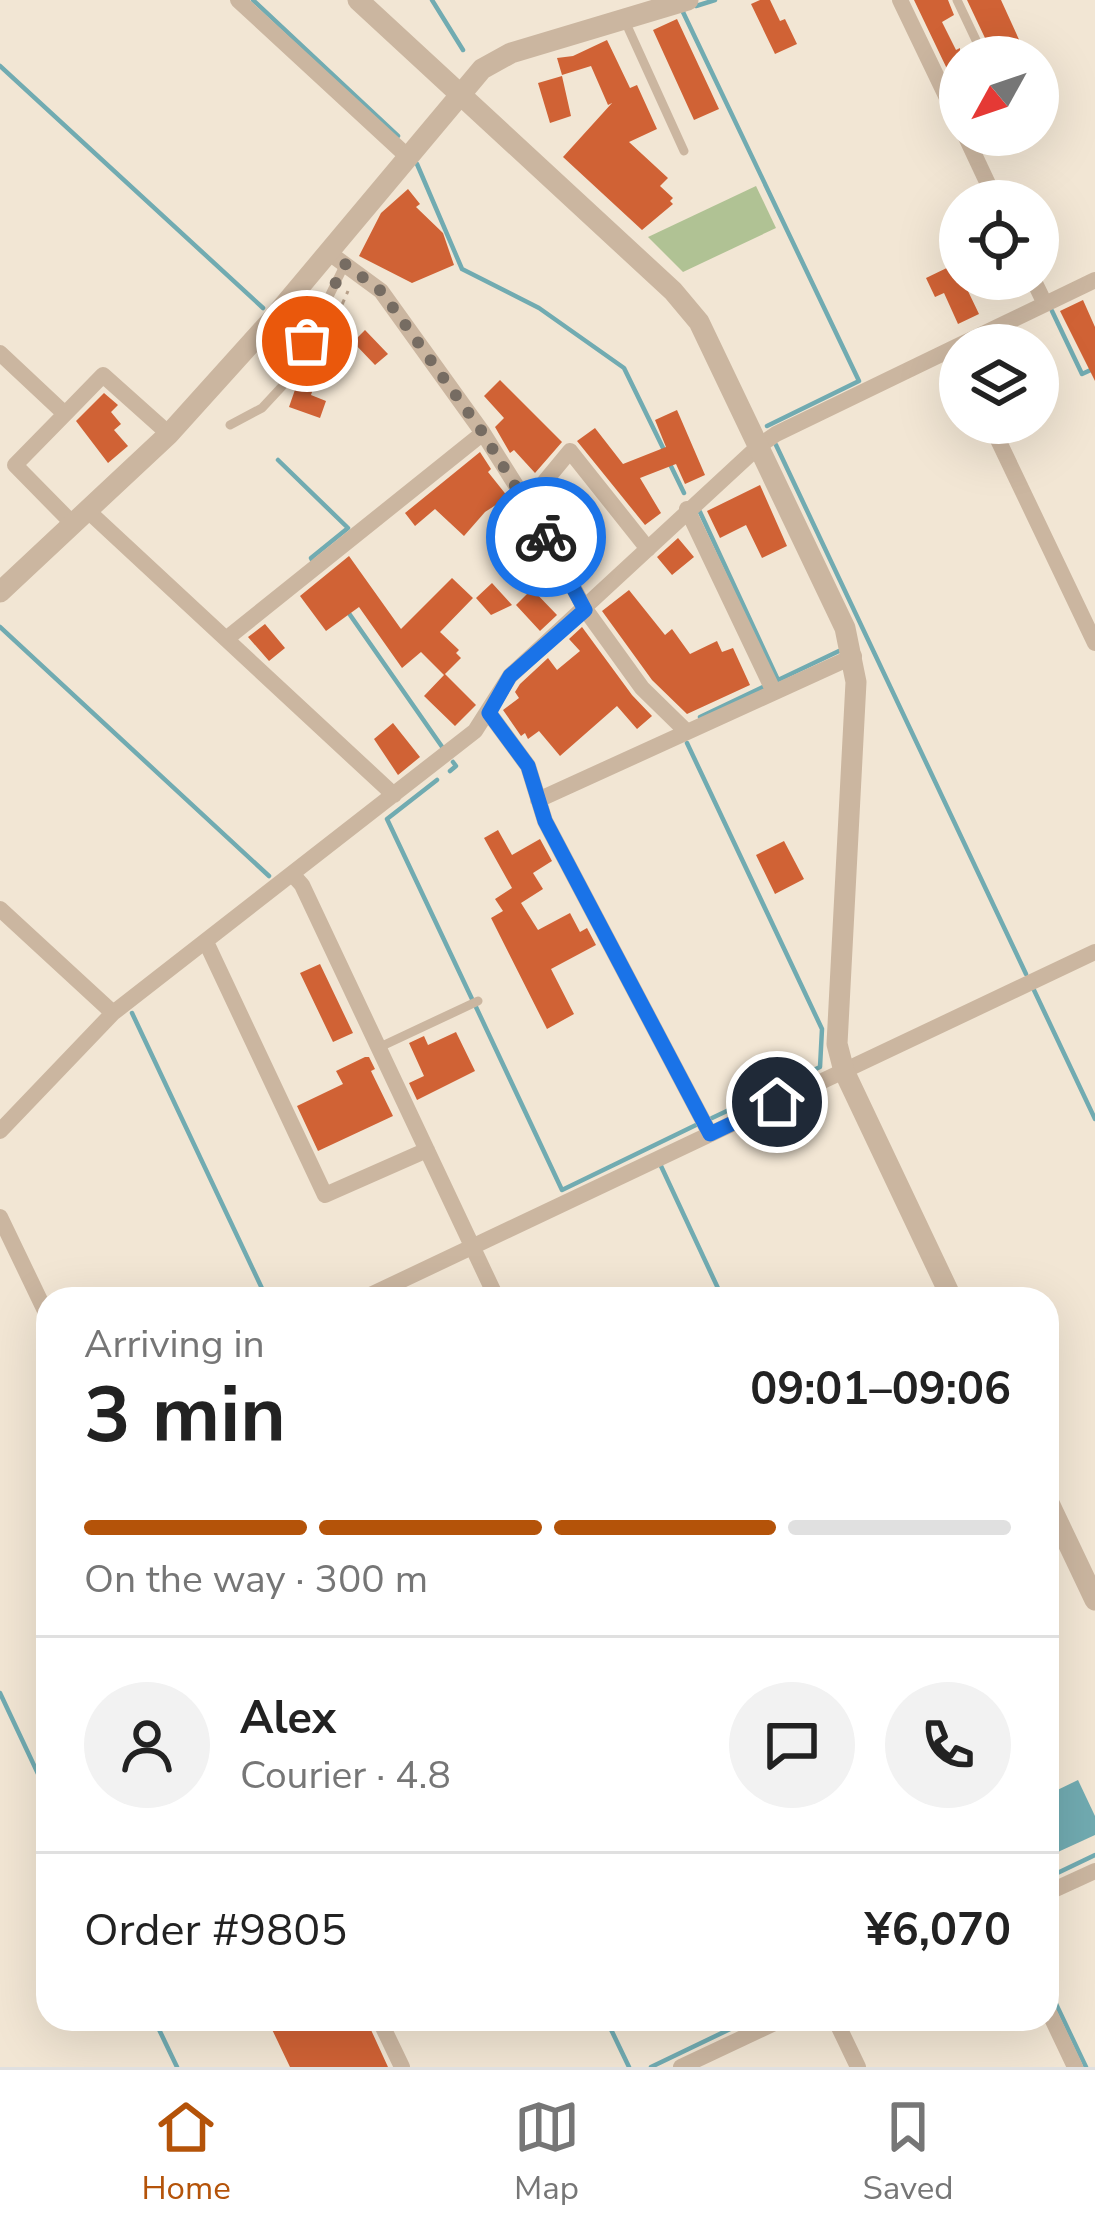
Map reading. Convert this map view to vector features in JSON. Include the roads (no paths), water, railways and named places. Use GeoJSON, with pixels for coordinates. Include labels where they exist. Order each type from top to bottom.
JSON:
{"type":"FeatureCollection","features":[{"type":"Feature","properties":{"kind":"street"},"geometry":{"type":"LineString","coordinates":[[238,0],[407,156]]}},
{"type":"Feature","properties":{"kind":"street"},"geometry":{"type":"LineString","coordinates":[[358,0],[674,291],[699,322],[845,628],[856,682],[837,1044],[844,1071],[946,1287]]}},
{"type":"Feature","properties":{"kind":"street"},"geometry":{"type":"LineString","coordinates":[[0,592],[343,263],[407,156],[482,69],[512,52],[688,0]]}},
{"type":"Feature","properties":{"kind":"street"},"geometry":{"type":"LineString","coordinates":[[901,0],[939,81]]}},
{"type":"Feature","properties":{"kind":"street"},"geometry":{"type":"LineString","coordinates":[[343,263],[381,291],[483,433],[585,610],[642,688],[687,732]]}},
{"type":"Feature","properties":{"kind":"street"},"geometry":{"type":"LineString","coordinates":[[1007,324],[1095,280]]}},
{"type":"Feature","properties":{"kind":"street"},"geometry":{"type":"LineString","coordinates":[[1043,300],[1045,304]]}},
{"type":"Feature","properties":{"kind":"street"},"geometry":{"type":"LineString","coordinates":[[0,353],[65,414]]}},
{"type":"Feature","properties":{"kind":"street"},"geometry":{"type":"LineString","coordinates":[[0,1131],[113,1013],[475,731],[510,676],[759,446],[939,358]]}},
{"type":"Feature","properties":{"kind":"street"},"geometry":{"type":"LineString","coordinates":[[169,434],[103,375],[15,465],[226,639],[394,795]]}},
{"type":"Feature","properties":{"kind":"street"},"geometry":{"type":"LineString","coordinates":[[226,639],[483,433]]}},
{"type":"Feature","properties":{"kind":"street"},"geometry":{"type":"LineString","coordinates":[[1000,444],[1095,643]]}},
{"type":"Feature","properties":{"kind":"street"},"geometry":{"type":"LineString","coordinates":[[527,503],[570,451],[648,549]]}},
{"type":"Feature","properties":{"kind":"street"},"geometry":{"type":"LineString","coordinates":[[687,509],[774,692]]}},
{"type":"Feature","properties":{"kind":"street"},"geometry":{"type":"LineString","coordinates":[[538,800],[854,656]]}},
{"type":"Feature","properties":{"kind":"street"},"geometry":{"type":"LineString","coordinates":[[489,713],[528,766],[545,821],[710,1134]]}},
{"type":"Feature","properties":{"kind":"street"},"geometry":{"type":"LineString","coordinates":[[293,875],[302,885],[490,1287]]}},
{"type":"Feature","properties":{"kind":"street"},"geometry":{"type":"LineString","coordinates":[[0,909],[113,1013]]}},
{"type":"Feature","properties":{"kind":"street"},"geometry":{"type":"LineString","coordinates":[[206,942],[325,1195],[427,1150]]}},
{"type":"Feature","properties":{"kind":"street"},"geometry":{"type":"LineString","coordinates":[[387,1287],[1095,952]]}},
{"type":"Feature","properties":{"kind":"street"},"geometry":{"type":"LineString","coordinates":[[0,1217],[36,1292]]}},
{"type":"Feature","properties":{"kind":"street"},"geometry":{"type":"LineString","coordinates":[[1059,1524],[1095,1600]]}},
{"type":"Feature","properties":{"kind":"street"},"geometry":{"type":"LineString","coordinates":[[1059,1888],[1095,1871]]}},
{"type":"Feature","properties":{"kind":"street"},"geometry":{"type":"LineString","coordinates":[[386,2031],[402,2067]]}},
{"type":"Feature","properties":{"kind":"street"},"geometry":{"type":"LineString","coordinates":[[681,2067],[758,2031]]}},
{"type":"Feature","properties":{"kind":"street"},"geometry":{"type":"LineString","coordinates":[[841,2031],[858,2067]]}},
{"type":"Feature","properties":{"kind":"street"},"geometry":{"type":"LineString","coordinates":[[1058,2031],[1075,2067]]}},
{"type":"Feature","properties":{"kind":"lane"},"geometry":{"type":"LineString","coordinates":[[957,0],[974,36]]}},
{"type":"Feature","properties":{"kind":"lane"},"geometry":{"type":"LineString","coordinates":[[624,19],[685,151]]}},
{"type":"Feature","properties":{"kind":"lane"},"geometry":{"type":"LineString","coordinates":[[230,425],[262,408],[288,380],[343,263]]}},
{"type":"Feature","properties":{"kind":"lane"},"geometry":{"type":"LineString","coordinates":[[379,1048],[478,1001]]}},
{"type":"Feature","properties":{"kind":"water"},"geometry":{"type":"Polygon","coordinates":[[[1078,1780],[1095,1816],[1095,1835],[1059,1852],[1059,1789],[1078,1780]]]}},
{"type":"Feature","properties":{"kind":"waterway"},"geometry":{"type":"LineString","coordinates":[[253,0],[398,136]]}},
{"type":"Feature","properties":{"kind":"waterway"},"geometry":{"type":"LineString","coordinates":[[432,0],[463,50]]}},
{"type":"Feature","properties":{"kind":"waterway"},"geometry":{"type":"LineString","coordinates":[[696,6],[715,0]]}},
{"type":"Feature","properties":{"kind":"waterway"},"geometry":{"type":"LineString","coordinates":[[685,9],[859,381],[767,426]]}},
{"type":"Feature","properties":{"kind":"waterway"},"geometry":{"type":"LineString","coordinates":[[0,66],[263,308]]}},
{"type":"Feature","properties":{"kind":"waterway"},"geometry":{"type":"LineString","coordinates":[[417,164],[462,269],[539,308],[624,368],[664,450]]}},
{"type":"Feature","properties":{"kind":"waterway"},"geometry":{"type":"LineString","coordinates":[[1052,311],[1082,374],[1095,368]]}},
{"type":"Feature","properties":{"kind":"waterway"},"geometry":{"type":"LineString","coordinates":[[776,445],[1026,974]]}},
{"type":"Feature","properties":{"kind":"waterway"},"geometry":{"type":"LineString","coordinates":[[278,460],[348,528],[311,558],[313,562]]}},
{"type":"Feature","properties":{"kind":"waterway"},"geometry":{"type":"LineString","coordinates":[[668,460],[684,493]]}},
{"type":"Feature","properties":{"kind":"waterway"},"geometry":{"type":"LineString","coordinates":[[700,512],[778,680]]}},
{"type":"Feature","properties":{"kind":"waterway"},"geometry":{"type":"LineString","coordinates":[[348,612],[445,751]]}},
{"type":"Feature","properties":{"kind":"waterway"},"geometry":{"type":"LineString","coordinates":[[0,627],[269,876]]}},
{"type":"Feature","properties":{"kind":"waterway"},"geometry":{"type":"LineString","coordinates":[[776,681],[839,651]]}},
{"type":"Feature","properties":{"kind":"waterway"},"geometry":{"type":"LineString","coordinates":[[700,717],[763,687]]}},
{"type":"Feature","properties":{"kind":"waterway"},"geometry":{"type":"LineString","coordinates":[[687,743],[822,1029],[820,1067],[712,1118]]}},
{"type":"Feature","properties":{"kind":"waterway"},"geometry":{"type":"LineString","coordinates":[[450,771],[456,766],[453,762]]}},
{"type":"Feature","properties":{"kind":"waterway"},"geometry":{"type":"LineString","coordinates":[[437,780],[387,819],[472,999]]}},
{"type":"Feature","properties":{"kind":"waterway"},"geometry":{"type":"LineString","coordinates":[[1033,988],[1095,1119]]}},
{"type":"Feature","properties":{"kind":"waterway"},"geometry":{"type":"LineString","coordinates":[[476,1007],[562,1190],[696,1125]]}},
{"type":"Feature","properties":{"kind":"waterway"},"geometry":{"type":"LineString","coordinates":[[132,1013],[261,1287]]}},
{"type":"Feature","properties":{"kind":"waterway"},"geometry":{"type":"LineString","coordinates":[[661,1166],[717,1287]]}},
{"type":"Feature","properties":{"kind":"waterway"},"geometry":{"type":"LineString","coordinates":[[0,1693],[36,1770]]}},
{"type":"Feature","properties":{"kind":"waterway"},"geometry":{"type":"LineString","coordinates":[[1059,1872],[1095,1855]]}},
{"type":"Feature","properties":{"kind":"waterway"},"geometry":{"type":"LineString","coordinates":[[1059,2010],[1086,2067]]}},
{"type":"Feature","properties":{"kind":"waterway"},"geometry":{"type":"LineString","coordinates":[[160,2031],[177,2067]]}},
{"type":"Feature","properties":{"kind":"waterway"},"geometry":{"type":"LineString","coordinates":[[612,2031],[629,2067]]}},
{"type":"Feature","properties":{"kind":"waterway"},"geometry":{"type":"LineString","coordinates":[[651,2067],[726,2031]]}}]}
